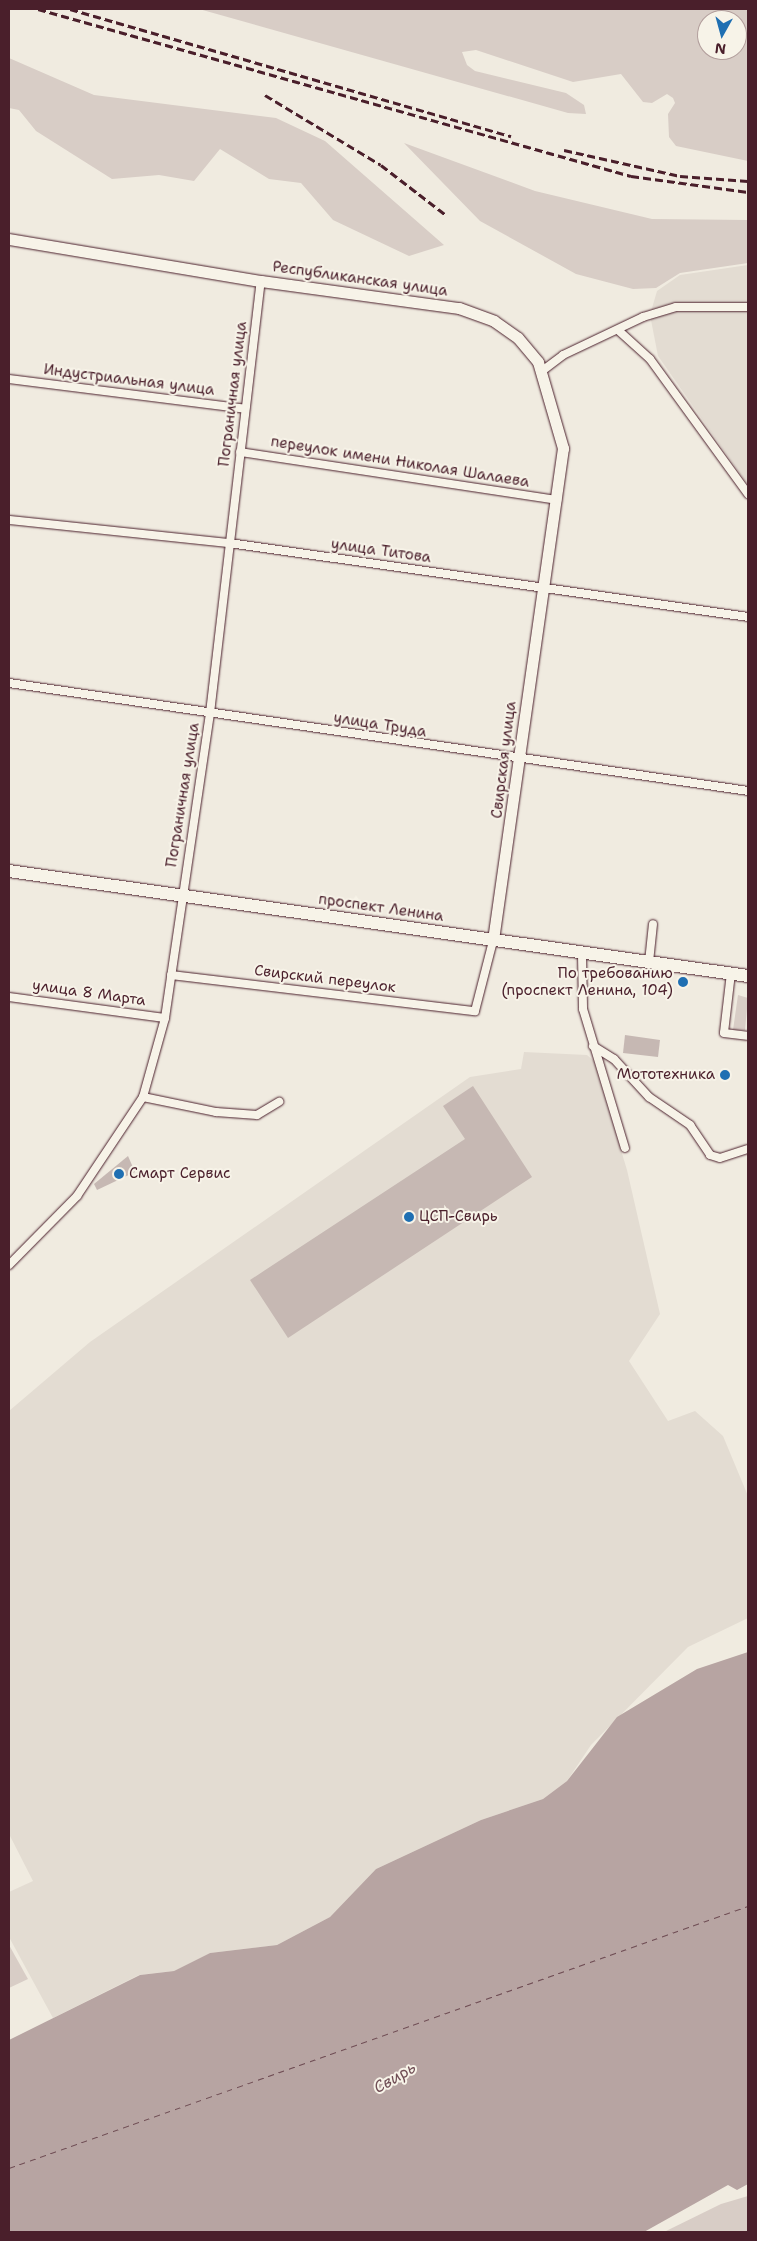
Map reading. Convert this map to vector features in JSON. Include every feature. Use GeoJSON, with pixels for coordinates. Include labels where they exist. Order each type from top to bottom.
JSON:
{"type":"FeatureCollection","features":[{"type":"Feature","properties":{"kind":"main road","name":"проспект Ленина"},"geometry":{"type":"LineString","coordinates":[[9,871],[582,955],[748,976]]}},
{"type":"Feature","properties":{"kind":"street","name":"Республиканская улица"},"geometry":{"type":"LineString","coordinates":[[9,239],[261,281],[459,308],[494,321],[518,338],[542,372],[563,448],[556,505]]}},
{"type":"Feature","properties":{"kind":"street","name":"Пограничная улица"},"geometry":{"type":"LineString","coordinates":[[9,1265],[77,1196],[143,1097],[165,1018],[181,896],[210,714],[261,281]]}},
{"type":"Feature","properties":{"kind":"street"},"geometry":{"type":"LineString","coordinates":[[542,372],[563,355],[618,330],[676,307],[748,307]]}},
{"type":"Feature","properties":{"kind":"street"},"geometry":{"type":"LineString","coordinates":[[618,330],[650,359],[748,494]]}},
{"type":"Feature","properties":{"kind":"street","name":"Индустриальная улица"},"geometry":{"type":"LineString","coordinates":[[9,378],[245,409]]}},
{"type":"Feature","properties":{"kind":"street","name":"переулок имени Николая Шалаева"},"geometry":{"type":"LineString","coordinates":[[240,452],[556,505]]}},
{"type":"Feature","properties":{"kind":"street","name":"Свирская улица"},"geometry":{"type":"LineString","coordinates":[[476,1011],[492,941],[542,587],[556,505]]}},
{"type":"Feature","properties":{"kind":"street","name":"улица Титова"},"geometry":{"type":"LineString","coordinates":[[9,520],[229,544],[748,617]]}},
{"type":"Feature","properties":{"kind":"street","name":"улица Труда"},"geometry":{"type":"LineString","coordinates":[[9,683],[519,760],[748,791]]}},
{"type":"Feature","properties":{"kind":"street"},"geometry":{"type":"LineString","coordinates":[[649,962],[653,924]]}},
{"type":"Feature","properties":{"kind":"street"},"geometry":{"type":"LineString","coordinates":[[582,955],[583,1009],[625,1148]]}},
{"type":"Feature","properties":{"kind":"street"},"geometry":{"type":"LineString","coordinates":[[731,973],[724,1033],[747,1036]]}},
{"type":"Feature","properties":{"kind":"street","name":"Свирский переулок"},"geometry":{"type":"LineString","coordinates":[[171,975],[476,1011]]}},
{"type":"Feature","properties":{"kind":"street","name":"улица 8 Марта"},"geometry":{"type":"LineString","coordinates":[[9,997],[165,1018]]}},
{"type":"Feature","properties":{"kind":"street"},"geometry":{"type":"LineString","coordinates":[[593,1046],[614,1059],[649,1097],[690,1125],[710,1155],[720,1158],[748,1149]]}},
{"type":"Feature","properties":{"kind":"street"},"geometry":{"type":"LineString","coordinates":[[143,1097],[216,1112],[257,1115],[279,1102]]}},
{"type":"Feature","properties":{"kind":"shaded area"},"geometry":{"type":"Polygon","coordinates":[[[199,9],[748,9],[748,161],[676,146],[669,137],[668,114],[675,103],[673,98],[667,94],[652,103],[643,102],[621,74],[573,82],[476,50],[462,52],[467,65],[475,71],[566,93],[584,105],[586,114],[568,113],[199,9]]]}},
{"type":"Feature","properties":{"kind":"shaded area"},"geometry":{"type":"Polygon","coordinates":[[[9,58],[94,95],[276,118],[325,141],[444,245],[409,256],[333,220],[301,183],[269,179],[220,149],[194,181],[159,175],[112,179],[36,131],[19,110],[9,108],[9,58]]]}},
{"type":"Feature","properties":{"kind":"shaded area"},"geometry":{"type":"Polygon","coordinates":[[[404,143],[535,191],[652,219],[748,220],[748,263],[680,273],[656,288],[633,289],[576,274],[480,221],[404,143]]]}},
{"type":"Feature","properties":{"kind":"shaded area"},"geometry":{"type":"Polygon","coordinates":[[[748,265],[748,485],[658,356],[650,315],[657,291],[680,275],[748,265]]]}},
{"type":"Feature","properties":{"kind":"shaded area"},"geometry":{"type":"Polygon","coordinates":[[[738,995],[748,998],[745,1030],[733,1030],[738,995]]]}},
{"type":"Feature","properties":{"kind":"shaded area"},"geometry":{"type":"Polygon","coordinates":[[[524,1052],[587,1055],[594,1061],[627,1170],[660,1314],[629,1361],[668,1421],[695,1411],[723,1436],[748,1496],[748,1618],[688,1647],[591,1745],[567,1781],[543,1799],[481,1820],[376,1869],[330,1917],[277,1945],[210,1953],[174,1971],[139,1975],[53,2018],[9,1937],[9,1892],[33,1881],[9,1834],[9,1411],[90,1342],[470,1077],[521,1069],[524,1052]]]}},
{"type":"Feature","properties":{"kind":"shaded area"},"geometry":{"type":"Polygon","coordinates":[[[9,1945],[28,1979],[9,1988],[9,1945]]]}},
{"type":"Feature","properties":{"kind":"shaded area"},"geometry":{"type":"Polygon","coordinates":[[[748,2196],[748,2232],[664,2232],[721,2204],[748,2196]]]}},
{"type":"Feature","properties":{"kind":"water","name":"Свирь"},"geometry":{"type":"Polygon","coordinates":[[[748,1652],[748,2184],[737,2190],[728,2185],[644,2232],[9,2232],[9,2040],[140,1975],[174,1971],[210,1953],[277,1945],[330,1917],[376,1869],[481,1820],[543,1799],[567,1781],[617,1717],[697,1669],[748,1652]]]}},
{"type":"Feature","properties":{"kind":"building"},"geometry":{"type":"Polygon","coordinates":[[[625,1035],[660,1040],[658,1057],[623,1053],[625,1035]]]}},
{"type":"Feature","properties":{"kind":"building","name":"ЦСП-Свирь"},"geometry":{"type":"Polygon","coordinates":[[[473,1086],[532,1177],[288,1338],[250,1280],[465,1139],[443,1106],[473,1086]]]}},
{"type":"Feature","properties":{"kind":"building","name":"Смарт Сервис"},"geometry":{"type":"Polygon","coordinates":[[[128,1156],[135,1172],[97,1190],[94,1184],[128,1156]]]}},
{"type":"Feature","properties":{"kind":"ferry route"},"geometry":{"type":"LineString","coordinates":[[9,2168],[748,1906]]}},
{"type":"Feature","properties":{"kind":"railway"},"geometry":{"type":"LineString","coordinates":[[38,9],[631,176],[748,192]]}},
{"type":"Feature","properties":{"kind":"railway"},"geometry":{"type":"LineString","coordinates":[[70,9],[511,136]]}},
{"type":"Feature","properties":{"kind":"railway"},"geometry":{"type":"LineString","coordinates":[[265,95],[381,165],[446,215]]}},
{"type":"Feature","properties":{"kind":"railway"},"geometry":{"type":"LineString","coordinates":[[564,150],[680,176],[748,181]]}},
{"type":"Feature","properties":{"kind":"place","name":"По требованию (проспект Ленина, 104)"},"geometry":{"type":"Point","coordinates":[683,982]}},
{"type":"Feature","properties":{"kind":"place","name":"Мототехника"},"geometry":{"type":"Point","coordinates":[725,1075]}},
{"type":"Feature","properties":{"kind":"place","name":"Смарт Сервис"},"geometry":{"type":"Point","coordinates":[119,1174]}},
{"type":"Feature","properties":{"kind":"place","name":"ЦСП-Свирь"},"geometry":{"type":"Point","coordinates":[409,1217]}}]}
